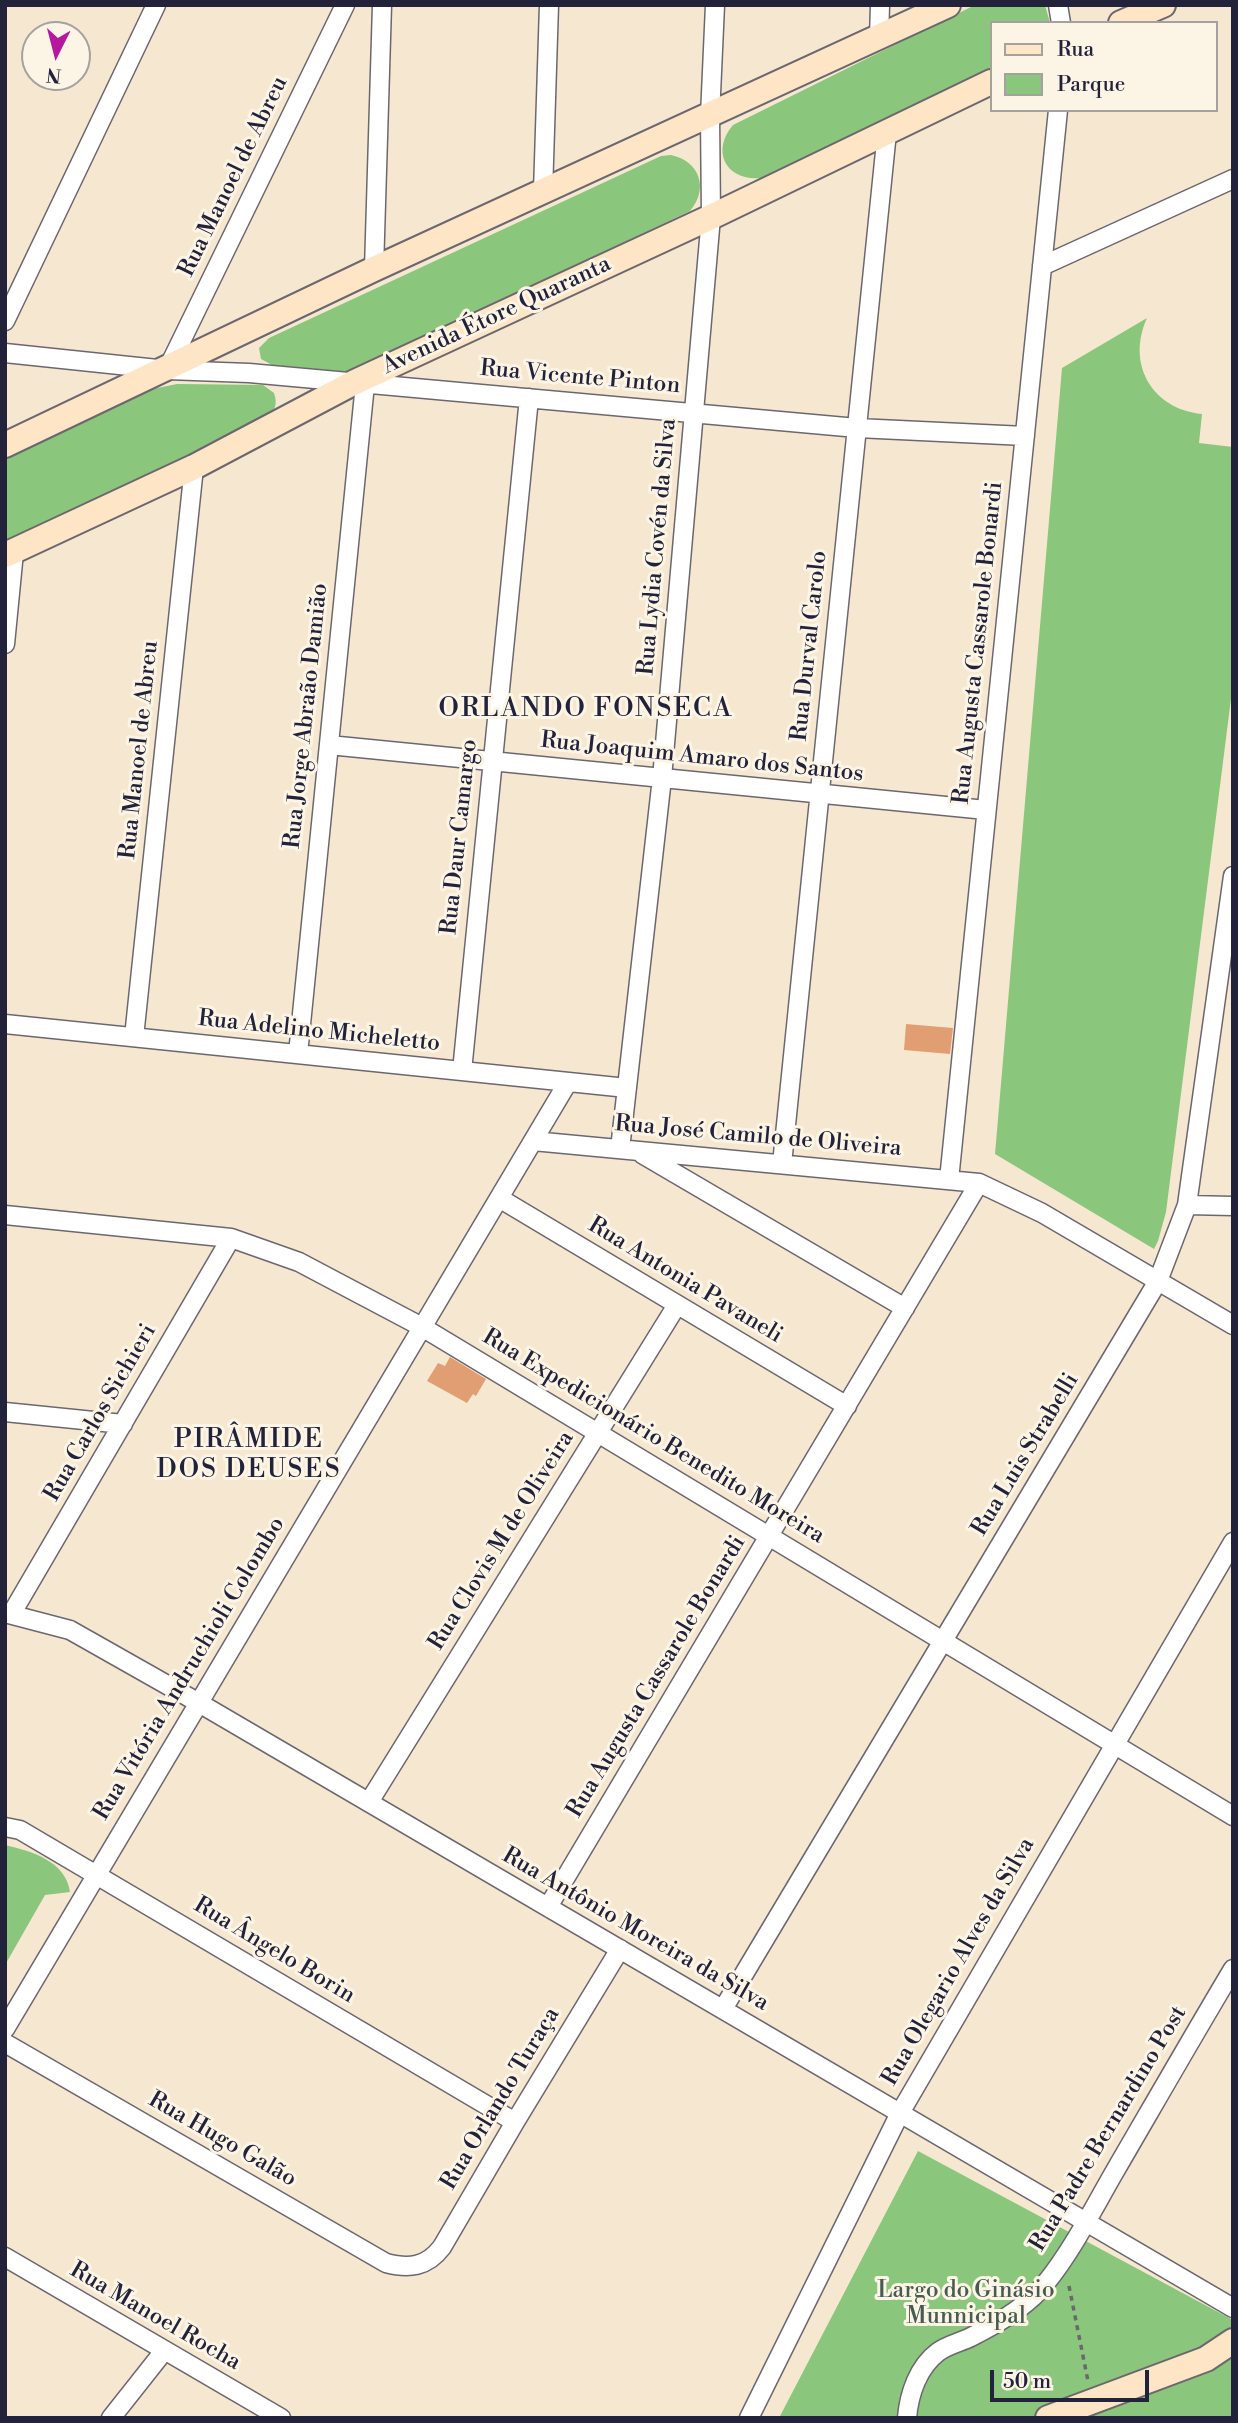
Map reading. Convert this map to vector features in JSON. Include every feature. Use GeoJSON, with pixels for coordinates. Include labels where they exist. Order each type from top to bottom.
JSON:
{"type":"FeatureCollection","features":[{"type":"Feature","properties":{"kind":"street"},"geometry":{"type":"LineString","coordinates":[[5,321],[156,5]]}},
{"type":"Feature","properties":{"kind":"street","name":"Rua Manoel de Abreu"},"geometry":{"type":"LineString","coordinates":[[167,370],[345,5]]}},
{"type":"Feature","properties":{"kind":"street"},"geometry":{"type":"LineString","coordinates":[[374,269],[382,5]]}},
{"type":"Feature","properties":{"kind":"street"},"geometry":{"type":"LineString","coordinates":[[543,192],[549,5]]}},
{"type":"Feature","properties":{"kind":"street","name":"Rua Lydia Covén da Silva"},"geometry":{"type":"LineString","coordinates":[[629,1150],[627,1088],[662,778],[711,217],[710,116],[715,5]]}},
{"type":"Feature","properties":{"kind":"street"},"geometry":{"type":"LineString","coordinates":[[879,38],[880,5]]}},
{"type":"Feature","properties":{"kind":"street"},"geometry":{"type":"LineString","coordinates":[[5,445],[374,269],[947,5]]}},
{"type":"Feature","properties":{"kind":"street"},"geometry":{"type":"LineString","coordinates":[[1126,21],[1163,5]]}},
{"type":"Feature","properties":{"kind":"street","name":"Avenida Étore Quaranta"},"geometry":{"type":"LineString","coordinates":[[9,554],[194,467],[359,383],[990,82]]}},
{"type":"Feature","properties":{"kind":"street","name":"Rua Augusta Cassarole Bonardi"},"geometry":{"type":"LineString","coordinates":[[949,1180],[1058,112]]}},
{"type":"Feature","properties":{"kind":"street","name":"Rua Durval Carolo"},"geometry":{"type":"LineString","coordinates":[[782,1164],[887,132]]}},
{"type":"Feature","properties":{"kind":"street"},"geometry":{"type":"LineString","coordinates":[[1042,266],[1233,179]]}},
{"type":"Feature","properties":{"kind":"street","name":"Rua Vicente Pinton"},"geometry":{"type":"LineString","coordinates":[[5,353],[167,370],[249,373],[857,428],[1025,436]]}},
{"type":"Feature","properties":{"kind":"street","name":"Rua Jorge Abraão Damião"},"geometry":{"type":"LineString","coordinates":[[298,1054],[329,745],[359,383]]}},
{"type":"Feature","properties":{"kind":"street","name":"Rua Daur Camargo"},"geometry":{"type":"LineString","coordinates":[[461,1071],[529,398]]}},
{"type":"Feature","properties":{"kind":"street","name":"Rua Manoel de Abreu"},"geometry":{"type":"LineString","coordinates":[[134,1037],[194,467]]}},
{"type":"Feature","properties":{"kind":"street"},"geometry":{"type":"LineString","coordinates":[[5,644],[9,554]]}},
{"type":"Feature","properties":{"kind":"street","name":"Rua Joaquim Amaro dos Santos"},"geometry":{"type":"LineString","coordinates":[[329,745],[986,810]]}},
{"type":"Feature","properties":{"kind":"street","name":"Rua Luis Strabelli"},"geometry":{"type":"LineString","coordinates":[[723,2010],[1158,1281],[1186,1205],[1233,876]]}},
{"type":"Feature","properties":{"kind":"street","name":"Rua Adelino Micheletto"},"geometry":{"type":"LineString","coordinates":[[5,1024],[627,1088]]}},
{"type":"Feature","properties":{"kind":"street","name":"Rua Vitória Andruchioli Colombo"},"geometry":{"type":"LineString","coordinates":[[5,2029],[568,1082]]}},
{"type":"Feature","properties":{"kind":"street","name":"Rua José Camilo de Oliveira"},"geometry":{"type":"LineString","coordinates":[[533,1141],[979,1183],[1042,1213],[1233,1325]]}},
{"type":"Feature","properties":{"kind":"street"},"geometry":{"type":"LineString","coordinates":[[629,1150],[905,1308]]}},
{"type":"Feature","properties":{"kind":"street","name":"Rua Augusta Cassarole Bonardi"},"geometry":{"type":"LineString","coordinates":[[548,1907],[979,1183]]}},
{"type":"Feature","properties":{"kind":"street","name":"Rua Antonia Pavaneli"},"geometry":{"type":"LineString","coordinates":[[499,1198],[847,1405]]}},
{"type":"Feature","properties":{"kind":"street"},"geometry":{"type":"LineString","coordinates":[[1186,1205],[1233,1206]]}},
{"type":"Feature","properties":{"kind":"street","name":"Rua Expedicionário Benedito Moreira"},"geometry":{"type":"LineString","coordinates":[[5,1215],[231,1238],[299,1262],[422,1326],[1233,1816]]}},
{"type":"Feature","properties":{"kind":"street","name":"Rua Carlos Sichieri"},"geometry":{"type":"LineString","coordinates":[[9,1613],[231,1238]]}},
{"type":"Feature","properties":{"kind":"street","name":"Rua Clovis M de Oliveira"},"geometry":{"type":"LineString","coordinates":[[369,1802],[677,1305]]}},
{"type":"Feature","properties":{"kind":"street"},"geometry":{"type":"LineString","coordinates":[[5,1412],[123,1423]]}},
{"type":"Feature","properties":{"kind":"street","name":"Rua Olegario Alves da Silva"},"geometry":{"type":"LineString","coordinates":[[749,2418],[900,2113],[1233,1542]]}},
{"type":"Feature","properties":{"kind":"street","name":"Rua Antônio Moreira da Silva"},"geometry":{"type":"LineString","coordinates":[[9,1613],[70,1630],[199,1703],[1233,2308]]}},
{"type":"Feature","properties":{"kind":"street","name":"Rua Ângelo Borin"},"geometry":{"type":"LineString","coordinates":[[5,1827],[20,1830],[515,2122]]}},
{"type":"Feature","properties":{"kind":"street","name":"Rua Orlando Turaça"},"geometry":{"type":"LineString","coordinates":[[418,2266],[428,2263],[442,2247],[620,1949]]}},
{"type":"Feature","properties":{"kind":"street","name":"Rua Padre Bernardino Post"},"geometry":{"type":"LineString","coordinates":[[907,2418],[908,2404],[916,2380],[939,2351],[979,2333],[1026,2302],[1044,2285],[1085,2221],[1233,1969]]}},
{"type":"Feature","properties":{"kind":"street","name":"Rua Hugo Galão"},"geometry":{"type":"LineString","coordinates":[[5,2043],[386,2263],[418,2266]]}},
{"type":"Feature","properties":{"kind":"street","name":"Rua Manoel Rocha"},"geometry":{"type":"LineString","coordinates":[[5,2257],[281,2418]]}},
{"type":"Feature","properties":{"kind":"street"},"geometry":{"type":"LineString","coordinates":[[1048,2418],[1206,2358],[1233,2341]]}},
{"type":"Feature","properties":{"kind":"street"},"geometry":{"type":"LineString","coordinates":[[111,2418],[164,2351]]}},
{"type":"Feature","properties":{"kind":"path"},"geometry":{"type":"LineString","coordinates":[[1063,2257],[1093,2403]]}},
{"type":"Feature","properties":{"kind":"green space"},"geometry":{"type":"Polygon","coordinates":[[[975,5],[1045,5],[1049,21],[990,21],[990,71],[762,178],[739,175],[726,163],[723,145],[733,125],[975,5]]]}},
{"type":"Feature","properties":{"kind":"green space"},"geometry":{"type":"Polygon","coordinates":[[[671,155],[689,163],[698,177],[699,194],[690,211],[350,372],[272,365],[261,359],[259,348],[269,338],[661,156],[671,155]]]}},
{"type":"Feature","properties":{"kind":"green space"},"geometry":{"type":"Polygon","coordinates":[[[1147,318],[1141,335],[1140,352],[1148,381],[1157,394],[1169,403],[1202,414],[1199,443],[1233,447],[1233,683],[1166,1212],[1154,1249],[995,1154],[1062,368],[1147,318]]]}},
{"type":"Feature","properties":{"kind":"green space"},"geometry":{"type":"Polygon","coordinates":[[[177,384],[263,385],[274,393],[276,404],[266,419],[5,543],[5,454],[138,392],[177,384]]]}},
{"type":"Feature","properties":{"kind":"green space"},"geometry":{"type":"Polygon","coordinates":[[[5,1845],[36,1854],[55,1865],[67,1881],[70,1892],[45,1895],[5,1965],[5,1845]]]}},
{"type":"Feature","properties":{"kind":"green space","name":"Largo do Ginásio Munnicipal"},"geometry":{"type":"Polygon","coordinates":[[[918,2151],[1233,2320],[1233,2418],[779,2418],[918,2151]]]}},
{"type":"Feature","properties":{"kind":"building"},"geometry":{"type":"Polygon","coordinates":[[[906,1024],[953,1028],[950,1054],[904,1050],[906,1024]]]}},
{"type":"Feature","properties":{"kind":"building"},"geometry":{"type":"Polygon","coordinates":[[[450,1357],[486,1379],[476,1396],[473,1394],[467,1403],[427,1381],[438,1363],[445,1366],[450,1357]]]}},
{"type":"Feature","properties":{"kind":"district","name":"ORLANDO FONSECA"},"geometry":{"type":"Point","coordinates":[586,710]}},
{"type":"Feature","properties":{"kind":"district","name":"PIRÂMIDE DOS DEUSES"},"geometry":{"type":"Point","coordinates":[249,1456]}}]}
